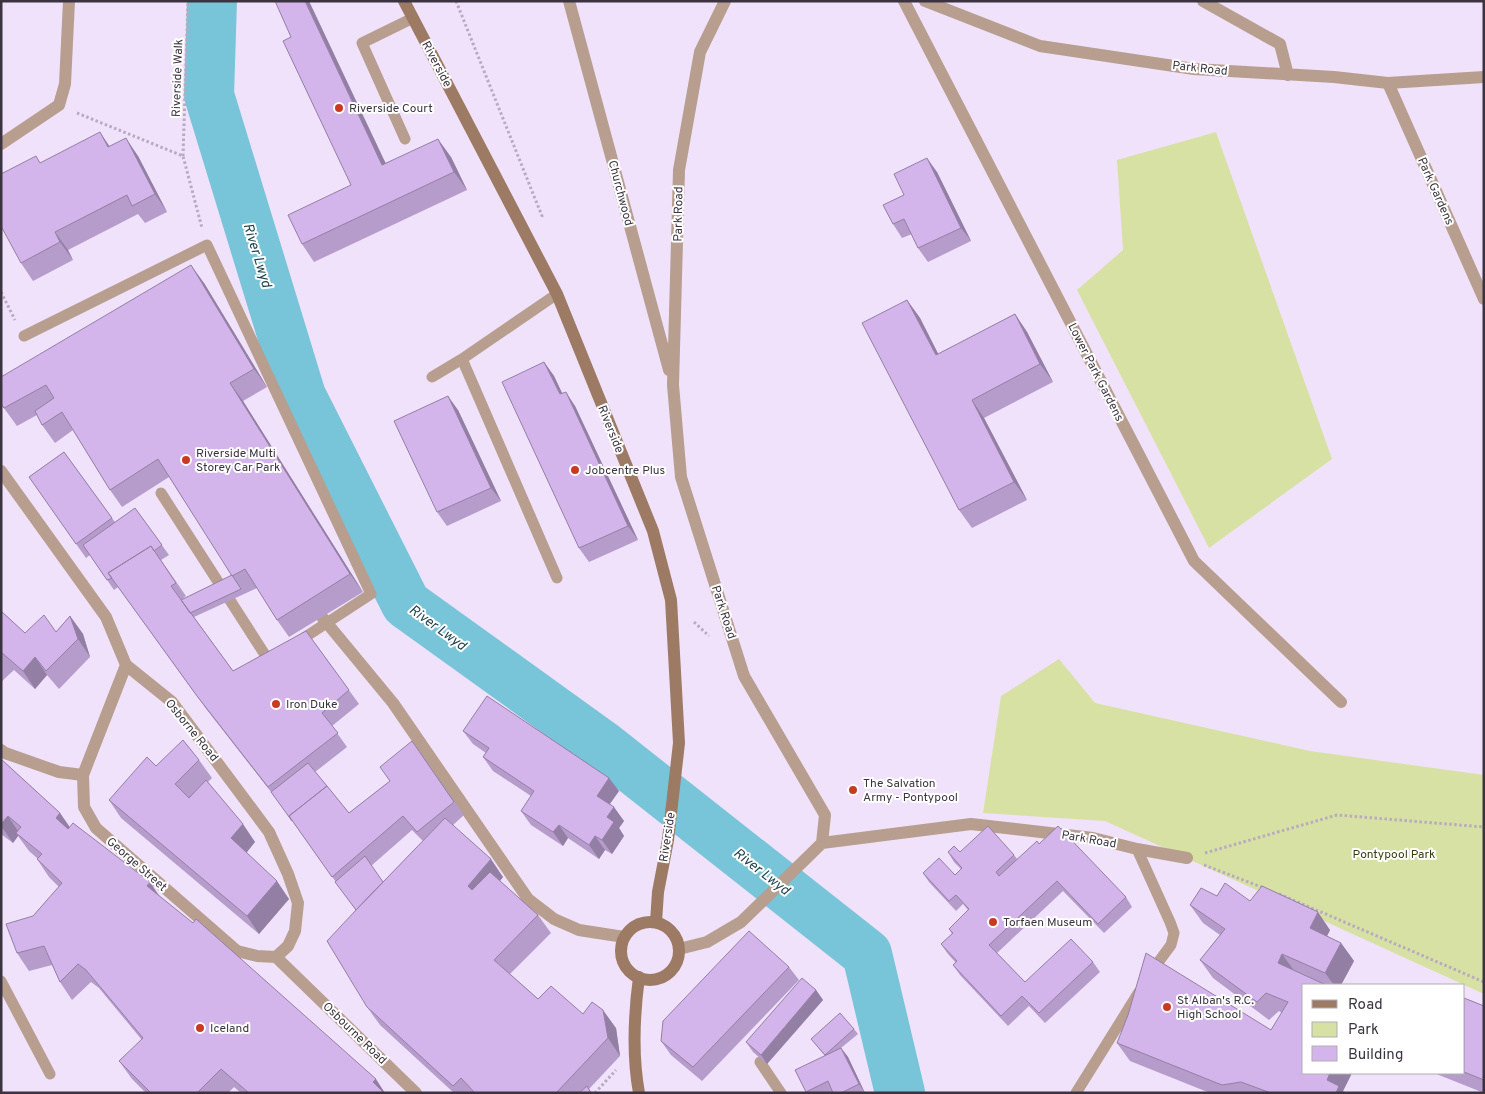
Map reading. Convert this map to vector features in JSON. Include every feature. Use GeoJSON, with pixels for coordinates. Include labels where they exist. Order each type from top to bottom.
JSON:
{"type":"FeatureCollection","features":[{"type":"Feature","properties":{"kind":"street"},"geometry":{"type":"LineString","coordinates":[[1,144],[59,105],[65,84],[69,1]]}},
{"type":"Feature","properties":{"kind":"street","name":"Riverside"},"geometry":{"type":"LineString","coordinates":[[404,1],[556,294],[653,531],[671,600],[678,743],[668,840],[658,892],[656,922]]}},
{"type":"Feature","properties":{"kind":"street","name":"Churchwood"},"geometry":{"type":"LineString","coordinates":[[569,1],[673,385]]}},
{"type":"Feature","properties":{"kind":"street","name":"Park Road"},"geometry":{"type":"LineString","coordinates":[[725,1],[700,52],[679,170],[673,385],[681,478],[744,676],[825,816],[822,843],[971,824],[1093,838],[1137,849],[1187,858]]}},
{"type":"Feature","properties":{"kind":"street","name":"Lower Park Gardens"},"geometry":{"type":"LineString","coordinates":[[904,1],[1194,561],[1341,702]]}},
{"type":"Feature","properties":{"kind":"street","name":"Park Road"},"geometry":{"type":"LineString","coordinates":[[924,1],[1040,46],[1194,68],[1334,77],[1388,83],[1484,77]]}},
{"type":"Feature","properties":{"kind":"street"},"geometry":{"type":"LineString","coordinates":[[1203,1],[1280,44],[1288,74]]}},
{"type":"Feature","properties":{"kind":"street","name":"Park Gardens"},"geometry":{"type":"LineString","coordinates":[[1388,83],[1484,299]]}},
{"type":"Feature","properties":{"kind":"street","name":"Osborne Road"},"geometry":{"type":"LineString","coordinates":[[1,471],[106,617],[126,665],[172,702],[270,832],[298,903],[295,931],[288,946],[276,956]]}},
{"type":"Feature","properties":{"kind":"street"},"geometry":{"type":"LineString","coordinates":[[324,620],[393,703],[528,899],[554,919],[578,930],[624,937]]}},
{"type":"Feature","properties":{"kind":"street"},"geometry":{"type":"LineString","coordinates":[[3,754],[59,772],[83,775],[126,665]]}},
{"type":"Feature","properties":{"kind":"street","name":"George Street"},"geometry":{"type":"LineString","coordinates":[[83,775],[84,807],[96,828],[237,950],[257,956],[276,956]]}},
{"type":"Feature","properties":{"kind":"street"},"geometry":{"type":"LineString","coordinates":[[679,949],[708,942],[741,922],[822,843]]}},
{"type":"Feature","properties":{"kind":"street"},"geometry":{"type":"LineString","coordinates":[[646,922],[656,922],[664,926],[672,932],[679,949],[674,967],[667,974],[658,978],[648,979],[639,977],[631,972],[625,964],[622,956],[624,937],[630,930],[646,922]]}},
{"type":"Feature","properties":{"kind":"street","name":"Osbourne Road"},"geometry":{"type":"LineString","coordinates":[[276,956],[416,1093]]}},
{"type":"Feature","properties":{"kind":"street"},"geometry":{"type":"LineString","coordinates":[[639,977],[635,1006],[635,1058],[639,1093]]}},
{"type":"Feature","properties":{"kind":"lane"},"geometry":{"type":"LineString","coordinates":[[405,139],[362,43],[413,18]]}},
{"type":"Feature","properties":{"kind":"lane"},"geometry":{"type":"LineString","coordinates":[[24,336],[207,245],[372,594],[324,620],[269,660],[162,493]]}},
{"type":"Feature","properties":{"kind":"lane"},"geometry":{"type":"LineString","coordinates":[[432,376],[462,358],[556,294]]}},
{"type":"Feature","properties":{"kind":"lane"},"geometry":{"type":"LineString","coordinates":[[462,358],[557,578]]}},
{"type":"Feature","properties":{"kind":"lane"},"geometry":{"type":"LineString","coordinates":[[1076,1093],[1152,972],[1171,946],[1174,934],[1137,849]]}},
{"type":"Feature","properties":{"kind":"lane"},"geometry":{"type":"LineString","coordinates":[[1,981],[50,1074]]}},
{"type":"Feature","properties":{"kind":"lane"},"geometry":{"type":"LineString","coordinates":[[760,1062],[781,1093]]}},
{"type":"Feature","properties":{"kind":"path","name":"Riverside Walk"},"geometry":{"type":"LineString","coordinates":[[188,1],[183,156],[207,245]]}},
{"type":"Feature","properties":{"kind":"path"},"geometry":{"type":"LineString","coordinates":[[456,1],[542,216],[532,246]]}},
{"type":"Feature","properties":{"kind":"path"},"geometry":{"type":"LineString","coordinates":[[59,105],[183,156]]}},
{"type":"Feature","properties":{"kind":"path"},"geometry":{"type":"LineString","coordinates":[[1,292],[24,336]]}},
{"type":"Feature","properties":{"kind":"path"},"geometry":{"type":"LineString","coordinates":[[1187,858],[1337,816],[1484,827]]}},
{"type":"Feature","properties":{"kind":"path"},"geometry":{"type":"LineString","coordinates":[[1187,858],[1268,889]]}},
{"type":"Feature","properties":{"kind":"path"},"geometry":{"type":"LineString","coordinates":[[1276,893],[1484,982]]}},
{"type":"Feature","properties":{"kind":"green space"},"geometry":{"type":"Polygon","coordinates":[[[1216,132],[1332,459],[1209,548],[1077,290],[1123,250],[1117,160],[1216,132]]]}},
{"type":"Feature","properties":{"kind":"green space","name":"Pontypool Park"},"geometry":{"type":"Polygon","coordinates":[[[1059,659],[1095,703],[1310,751],[1484,775],[1484,994],[1105,821],[983,813],[1001,696],[1059,659]]]}},
{"type":"Feature","properties":{"kind":"building","name":"Riverside Court"},"geometry":{"type":"Polygon","coordinates":[[[275,1],[305,1],[382,165],[438,139],[454,172],[302,244],[288,215],[351,185],[283,41],[291,37],[275,1]]]}},
{"type":"Feature","properties":{"kind":"building"},"geometry":{"type":"Polygon","coordinates":[[[100,132],[108,147],[126,138],[155,194],[132,206],[127,195],[55,232],[60,242],[21,263],[1,226],[1,174],[36,156],[40,163],[100,132]]]}},
{"type":"Feature","properties":{"kind":"building"},"geometry":{"type":"Polygon","coordinates":[[[927,158],[961,228],[918,248],[904,219],[893,224],[883,205],[904,195],[894,174],[927,158]]]}},
{"type":"Feature","properties":{"kind":"building","name":"Riverside Multi Storey Car Park"},"geometry":{"type":"Polygon","coordinates":[[[191,265],[254,369],[230,383],[350,574],[277,620],[245,569],[232,576],[158,459],[110,490],[62,412],[42,425],[35,411],[54,398],[46,385],[4,408],[1,404],[1,377],[191,265]]]}},
{"type":"Feature","properties":{"kind":"building"},"geometry":{"type":"Polygon","coordinates":[[[907,300],[936,355],[1015,314],[1040,364],[972,400],[1014,482],[959,510],[862,323],[907,300]]]}},
{"type":"Feature","properties":{"kind":"building"},"geometry":{"type":"Polygon","coordinates":[[[544,362],[560,394],[566,392],[628,526],[579,548],[502,382],[544,362]]]}},
{"type":"Feature","properties":{"kind":"building"},"geometry":{"type":"Polygon","coordinates":[[[448,396],[491,488],[437,512],[394,421],[448,396]]]}},
{"type":"Feature","properties":{"kind":"building"},"geometry":{"type":"Polygon","coordinates":[[[64,452],[112,518],[76,544],[29,477],[64,452]]]}},
{"type":"Feature","properties":{"kind":"building"},"geometry":{"type":"Polygon","coordinates":[[[135,508],[162,545],[154,551],[151,546],[108,573],[112,578],[107,580],[83,545],[135,508]]]}},
{"type":"Feature","properties":{"kind":"building"},"geometry":{"type":"Polygon","coordinates":[[[151,546],[176,583],[171,586],[233,671],[306,631],[349,690],[322,713],[338,733],[268,787],[197,696],[108,573],[151,546]]]}},
{"type":"Feature","properties":{"kind":"building"},"geometry":{"type":"Polygon","coordinates":[[[232,575],[241,589],[190,613],[181,600],[232,575]]]}},
{"type":"Feature","properties":{"kind":"building"},"geometry":{"type":"Polygon","coordinates":[[[1,611],[25,633],[44,615],[56,632],[70,616],[78,639],[46,671],[35,657],[23,671],[1,652],[1,611]]]}},
{"type":"Feature","properties":{"kind":"building"},"geometry":{"type":"Polygon","coordinates":[[[487,696],[609,778],[597,796],[614,807],[607,817],[614,822],[602,840],[595,836],[589,845],[559,825],[553,832],[521,811],[534,791],[483,757],[489,748],[463,731],[487,696]]]}},
{"type":"Feature","properties":{"kind":"building"},"geometry":{"type":"Polygon","coordinates":[[[183,740],[199,760],[175,784],[189,798],[206,780],[243,824],[231,838],[277,881],[247,916],[109,800],[147,757],[156,766],[183,740]]]}},
{"type":"Feature","properties":{"kind":"building"},"geometry":{"type":"Polygon","coordinates":[[[412,741],[454,802],[417,832],[403,816],[332,877],[289,816],[327,786],[349,813],[390,781],[380,767],[412,741]]]}},
{"type":"Feature","properties":{"kind":"building"},"geometry":{"type":"Polygon","coordinates":[[[1,759],[60,813],[56,818],[68,829],[73,823],[150,882],[147,886],[193,923],[196,919],[376,1079],[373,1082],[384,1093],[249,1093],[221,1069],[197,1093],[151,1093],[119,1061],[143,1038],[86,970],[78,964],[60,982],[44,946],[17,953],[6,924],[33,916],[62,883],[37,859],[42,854],[16,833],[21,827],[8,816],[1,824],[1,759]]]}},
{"type":"Feature","properties":{"kind":"building"},"geometry":{"type":"Polygon","coordinates":[[[308,763],[327,786],[289,816],[292,821],[271,792],[308,763]]]}},
{"type":"Feature","properties":{"kind":"building"},"geometry":{"type":"Polygon","coordinates":[[[445,818],[491,859],[468,886],[472,890],[490,872],[538,915],[494,960],[538,999],[551,986],[583,1014],[592,1002],[603,1010],[608,1038],[556,1093],[475,1093],[461,1078],[453,1086],[367,1007],[327,941],[445,818]]]}},
{"type":"Feature","properties":{"kind":"building"},"geometry":{"type":"Polygon","coordinates":[[[988,826],[1014,855],[996,872],[999,876],[1037,841],[1039,844],[1058,826],[1126,897],[1098,924],[1057,881],[989,945],[1025,982],[1071,939],[1093,962],[1039,1013],[1022,996],[1001,1016],[953,965],[957,961],[941,944],[953,933],[949,929],[969,909],[956,895],[949,901],[923,873],[939,858],[955,875],[962,868],[948,852],[954,846],[960,852],[988,826]]]}},
{"type":"Feature","properties":{"kind":"building"},"geometry":{"type":"Polygon","coordinates":[[[365,856],[383,882],[356,910],[335,882],[365,856]]]}},
{"type":"Feature","properties":{"kind":"building"},"geometry":{"type":"Polygon","coordinates":[[[1225,883],[1250,901],[1262,886],[1318,912],[1310,928],[1341,943],[1325,973],[1282,954],[1278,963],[1324,984],[1302,984],[1302,1074],[1330,1074],[1327,1080],[1339,1086],[1336,1093],[1271,1093],[1241,1082],[1222,1085],[1117,1043],[1128,1015],[1146,953],[1271,1030],[1288,1002],[1266,993],[1257,1002],[1200,960],[1225,929],[1190,905],[1201,888],[1217,896],[1225,883]]]}},
{"type":"Feature","properties":{"kind":"building"},"geometry":{"type":"Polygon","coordinates":[[[749,931],[789,967],[693,1067],[661,1041],[663,1021],[749,931]]]}},
{"type":"Feature","properties":{"kind":"building"},"geometry":{"type":"Polygon","coordinates":[[[802,978],[816,990],[761,1055],[746,1042],[802,978]]]}},
{"type":"Feature","properties":{"kind":"building"},"geometry":{"type":"Polygon","coordinates":[[[1465,998],[1484,1006],[1484,1080],[1465,1072],[1465,998]]]}},
{"type":"Feature","properties":{"kind":"building"},"geometry":{"type":"Polygon","coordinates":[[[840,1013],[854,1029],[825,1055],[811,1039],[840,1013]]]}},
{"type":"Feature","properties":{"kind":"building"},"geometry":{"type":"Polygon","coordinates":[[[841,1048],[859,1084],[841,1093],[833,1093],[828,1081],[806,1092],[795,1070],[841,1048]]]}},
{"type":"Feature","properties":{"kind":"building"},"geometry":{"type":"Polygon","coordinates":[[[587,1086],[591,1093],[579,1093],[587,1086]]]}},
{"type":"Feature","properties":{"kind":"waterway","name":"River Lwyd"},"geometry":{"type":"LineString","coordinates":[[212,1],[209,95],[301,396],[406,604],[602,745],[867,954],[900,1093]]}},
{"type":"Feature","properties":{"kind":"place","name":"Riverside Court"},"geometry":{"type":"Point","coordinates":[339,108]}},
{"type":"Feature","properties":{"kind":"place","name":"Riverside Multi Storey Car Park"},"geometry":{"type":"Point","coordinates":[186,460]}},
{"type":"Feature","properties":{"kind":"place","name":"Jobcentre Plus"},"geometry":{"type":"Point","coordinates":[575,470]}},
{"type":"Feature","properties":{"kind":"place","name":"Iron Duke"},"geometry":{"type":"Point","coordinates":[276,704]}},
{"type":"Feature","properties":{"kind":"place","name":"The Salvation Army - Pontypool"},"geometry":{"type":"Point","coordinates":[853,790]}},
{"type":"Feature","properties":{"kind":"place","name":"Torfaen Museum"},"geometry":{"type":"Point","coordinates":[993,922]}},
{"type":"Feature","properties":{"kind":"place","name":"St Alban's R.C. High School"},"geometry":{"type":"Point","coordinates":[1167,1007]}},
{"type":"Feature","properties":{"kind":"place","name":"Iceland"},"geometry":{"type":"Point","coordinates":[200,1028]}}]}
